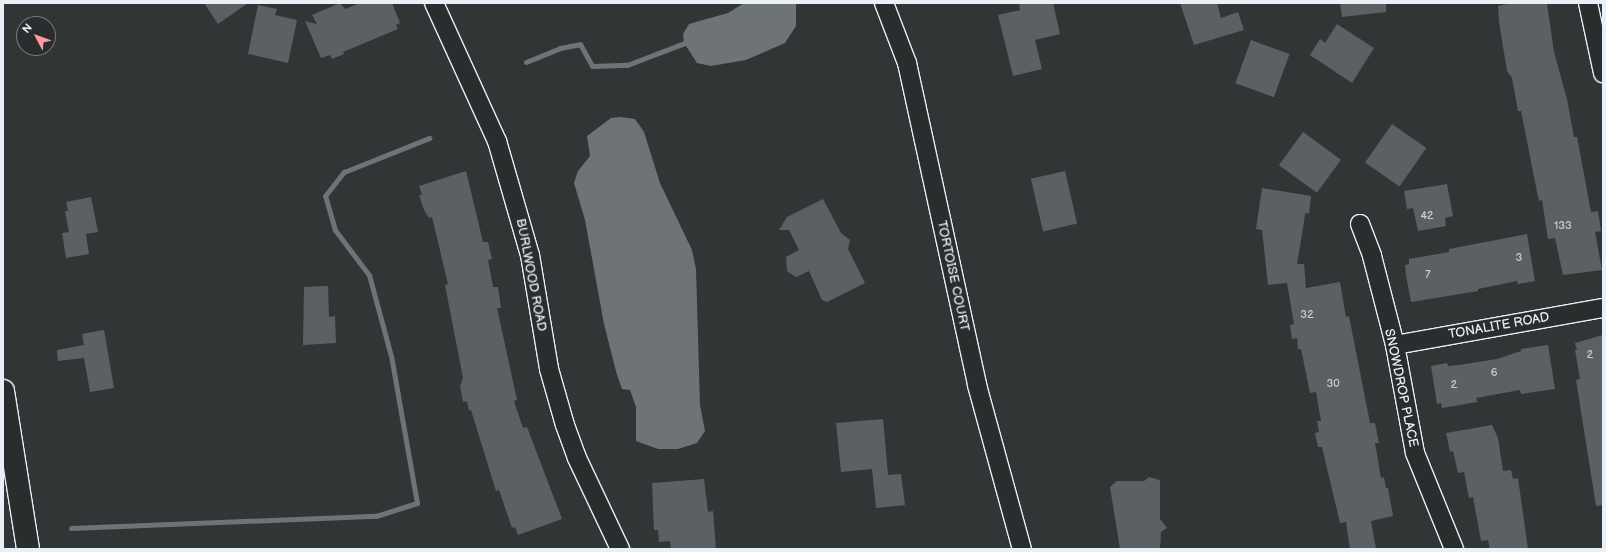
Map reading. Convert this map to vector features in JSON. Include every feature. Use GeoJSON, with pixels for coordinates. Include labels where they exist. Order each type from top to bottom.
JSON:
{"type":"FeatureCollection","features":[{"type":"Feature","properties":{"kind":"main road"},"geometry":{"type":"LineString","coordinates":[[3,391],[28,549]]}},
{"type":"Feature","properties":{"kind":"street","name":"BURLWOOD ROAD"},"geometry":{"type":"LineString","coordinates":[[434,3],[496,141],[530,255],[549,369],[565,425],[577,458],[620,549]]}},
{"type":"Feature","properties":{"kind":"street","name":"TORTOISE COURT"},"geometry":{"type":"LineString","coordinates":[[884,3],[907,63],[977,385],[1022,549]]}},
{"type":"Feature","properties":{"kind":"street"},"geometry":{"type":"LineString","coordinates":[[1588,3],[1603,73]]}},
{"type":"Feature","properties":{"kind":"street","name":"SNOWDROP PLACE"},"geometry":{"type":"LineString","coordinates":[[1360,224],[1372,256],[1395,346],[1415,453],[1454,549]]}},
{"type":"Feature","properties":{"kind":"street","name":"TONALITE ROAD"},"geometry":{"type":"LineString","coordinates":[[1395,346],[1603,308]]}},
{"type":"Feature","properties":{"kind":"shaded area"},"geometry":{"type":"Polygon","coordinates":[[[744,3],[796,3],[796,26],[785,43],[746,60],[711,66],[697,63],[684,43],[683,34],[689,24],[728,13],[744,3]]]}},
{"type":"Feature","properties":{"kind":"shaded area"},"geometry":{"type":"Polygon","coordinates":[[[620,117],[635,119],[644,132],[660,183],[692,250],[696,269],[700,405],[705,431],[697,443],[678,449],[658,449],[636,441],[636,407],[630,390],[622,389],[617,375],[604,324],[585,220],[574,183],[578,171],[590,156],[587,136],[611,118],[620,117]]]}},
{"type":"Feature","properties":{"kind":"building"},"geometry":{"type":"Polygon","coordinates":[[[204,3],[248,3],[218,24],[204,3]]]}},
{"type":"Feature","properties":{"kind":"building"},"geometry":{"type":"Polygon","coordinates":[[[340,3],[345,9],[360,3],[392,3],[400,23],[396,25],[398,29],[343,52],[344,54],[332,59],[330,55],[321,58],[305,21],[317,24],[312,15],[340,3]]]}},
{"type":"Feature","properties":{"kind":"building"},"geometry":{"type":"Polygon","coordinates":[[[1019,3],[1053,3],[1060,34],[1035,40],[1042,69],[1013,76],[998,15],[1020,10],[1019,3]]]}},
{"type":"Feature","properties":{"kind":"building"},"geometry":{"type":"Polygon","coordinates":[[[1180,3],[1217,3],[1221,18],[1238,12],[1244,30],[1194,45],[1180,3]]]}},
{"type":"Feature","properties":{"kind":"building"},"geometry":{"type":"Polygon","coordinates":[[[1340,3],[1386,3],[1386,12],[1342,17],[1340,3]]]}},
{"type":"Feature","properties":{"kind":"building"},"geometry":{"type":"Polygon","coordinates":[[[1513,3],[1547,3],[1554,52],[1567,99],[1574,137],[1577,137],[1591,212],[1598,211],[1601,231],[1595,232],[1602,270],[1563,275],[1555,238],[1548,239],[1542,200],[1539,201],[1521,111],[1518,111],[1512,78],[1507,71],[1499,22],[1498,6],[1513,3]]]}},
{"type":"Feature","properties":{"kind":"building"},"geometry":{"type":"Polygon","coordinates":[[[258,5],[277,9],[275,15],[297,20],[288,63],[248,54],[258,5]]]}},
{"type":"Feature","properties":{"kind":"building"},"geometry":{"type":"Polygon","coordinates":[[[1337,24],[1374,48],[1352,83],[1310,55],[1320,39],[1325,43],[1337,24]]]}},
{"type":"Feature","properties":{"kind":"building"},"geometry":{"type":"Polygon","coordinates":[[[1251,40],[1290,54],[1274,97],[1235,83],[1251,40]]]}},
{"type":"Feature","properties":{"kind":"building"},"geometry":{"type":"Polygon","coordinates":[[[1392,124],[1426,148],[1399,187],[1365,163],[1392,124]]]}},
{"type":"Feature","properties":{"kind":"building"},"geometry":{"type":"Polygon","coordinates":[[[1303,132],[1341,160],[1317,193],[1279,165],[1303,132]]]}},
{"type":"Feature","properties":{"kind":"building"},"geometry":{"type":"Polygon","coordinates":[[[466,171],[483,242],[488,242],[492,259],[488,260],[493,287],[498,287],[501,308],[497,308],[517,400],[514,401],[523,428],[527,427],[562,519],[518,535],[515,527],[512,528],[499,490],[496,491],[471,410],[469,411],[467,401],[463,402],[460,386],[463,378],[445,285],[448,284],[432,217],[429,218],[424,210],[419,195],[422,195],[419,186],[466,171]]]}},
{"type":"Feature","properties":{"kind":"building"},"geometry":{"type":"Polygon","coordinates":[[[1065,171],[1077,224],[1043,231],[1031,179],[1065,171]]]}},
{"type":"Feature","properties":{"kind":"building"},"geometry":{"type":"Polygon","coordinates":[[[1447,184],[1453,216],[1445,218],[1446,226],[1418,231],[1413,208],[1407,209],[1404,191],[1447,184]]]}},
{"type":"Feature","properties":{"kind":"building"},"geometry":{"type":"Polygon","coordinates":[[[1262,188],[1311,196],[1309,214],[1305,213],[1297,264],[1304,264],[1306,288],[1340,282],[1346,317],[1349,316],[1370,423],[1375,423],[1379,443],[1375,443],[1381,478],[1384,477],[1386,488],[1388,488],[1393,516],[1371,521],[1376,549],[1350,549],[1346,522],[1340,523],[1322,447],[1318,447],[1315,433],[1319,432],[1317,421],[1321,421],[1316,392],[1310,393],[1301,349],[1298,349],[1297,338],[1292,339],[1290,325],[1294,324],[1287,283],[1268,285],[1262,230],[1256,229],[1262,188]]]}},
{"type":"Feature","properties":{"kind":"building"},"geometry":{"type":"Polygon","coordinates":[[[91,197],[98,232],[86,234],[89,254],[66,258],[62,233],[69,232],[65,211],[68,211],[66,202],[91,197]]]}},
{"type":"Feature","properties":{"kind":"building"},"geometry":{"type":"Polygon","coordinates":[[[823,199],[841,233],[850,240],[848,249],[865,283],[827,302],[822,300],[809,271],[796,277],[787,271],[786,257],[799,250],[789,230],[779,230],[787,217],[823,199]]]}},
{"type":"Feature","properties":{"kind":"building"},"geometry":{"type":"Polygon","coordinates":[[[1527,234],[1535,281],[1518,284],[1517,281],[1478,289],[1478,291],[1411,302],[1405,265],[1409,264],[1409,259],[1449,252],[1449,249],[1527,234]]]}},
{"type":"Feature","properties":{"kind":"building"},"geometry":{"type":"Polygon","coordinates":[[[328,286],[329,317],[335,316],[336,343],[303,345],[304,287],[328,286]]]}},
{"type":"Feature","properties":{"kind":"building"},"geometry":{"type":"Polygon","coordinates":[[[104,330],[114,388],[90,392],[84,358],[58,361],[57,350],[84,345],[82,334],[104,330]]]}},
{"type":"Feature","properties":{"kind":"building"},"geometry":{"type":"Polygon","coordinates":[[[1603,335],[1603,505],[1596,506],[1576,380],[1580,379],[1575,343],[1603,335]]]}},
{"type":"Feature","properties":{"kind":"building"},"geometry":{"type":"Polygon","coordinates":[[[1548,345],[1555,389],[1521,394],[1520,390],[1476,398],[1477,402],[1442,408],[1441,403],[1437,404],[1431,366],[1447,363],[1448,366],[1459,365],[1497,359],[1521,351],[1521,349],[1548,345]]]}},
{"type":"Feature","properties":{"kind":"building"},"geometry":{"type":"Polygon","coordinates":[[[883,419],[888,475],[901,474],[905,505],[876,508],[872,469],[841,472],[836,423],[883,419]]]}},
{"type":"Feature","properties":{"kind":"building"},"geometry":{"type":"Polygon","coordinates":[[[1492,425],[1498,438],[1503,471],[1511,470],[1513,479],[1518,478],[1528,549],[1490,549],[1488,540],[1481,541],[1473,497],[1469,498],[1464,472],[1458,473],[1453,451],[1450,452],[1446,433],[1492,425]]]}},
{"type":"Feature","properties":{"kind":"building"},"geometry":{"type":"Polygon","coordinates":[[[1149,477],[1160,480],[1160,519],[1167,528],[1161,532],[1160,549],[1120,549],[1110,487],[1117,481],[1144,481],[1149,477]]]}},
{"type":"Feature","properties":{"kind":"building"},"geometry":{"type":"Polygon","coordinates":[[[704,479],[708,512],[713,511],[716,549],[671,549],[670,541],[659,542],[658,530],[654,530],[652,483],[704,479]]]}},
{"type":"Feature","properties":{"kind":"waterway"},"geometry":{"type":"LineString","coordinates":[[526,62],[560,48],[580,44],[592,66],[627,65],[690,41]]}},
{"type":"Feature","properties":{"kind":"waterway"},"geometry":{"type":"LineString","coordinates":[[71,528],[376,516],[417,503],[391,356],[369,275],[335,230],[325,196],[344,172],[429,138]]}}]}
